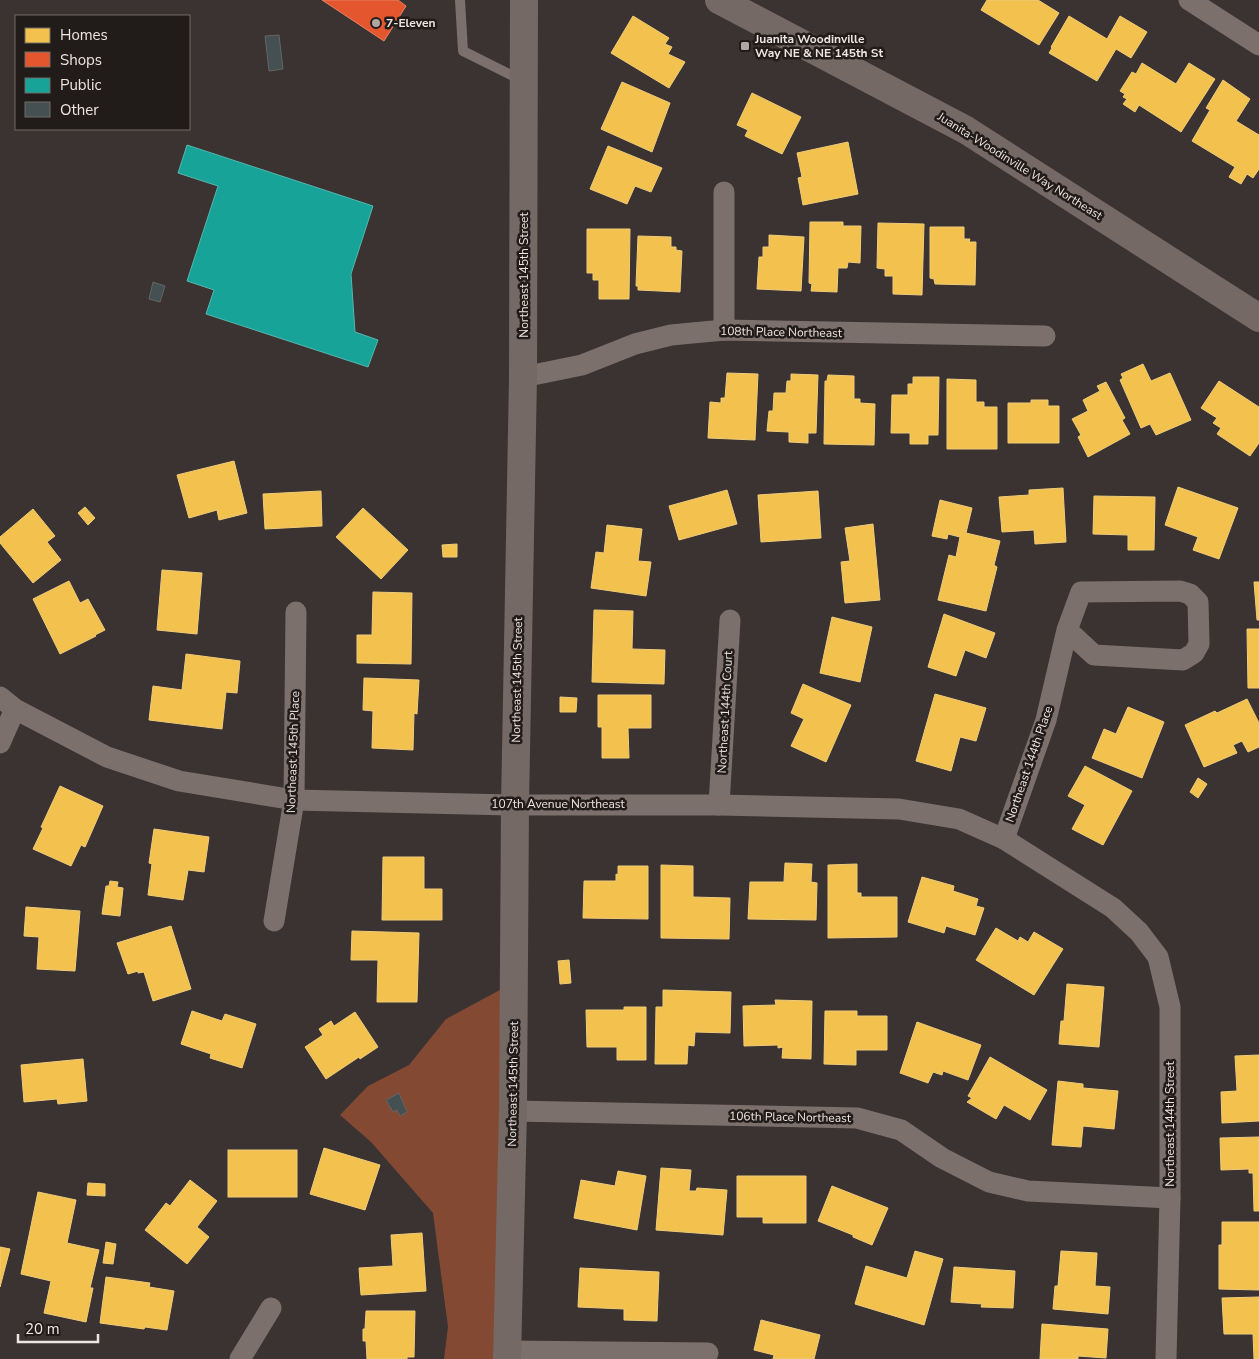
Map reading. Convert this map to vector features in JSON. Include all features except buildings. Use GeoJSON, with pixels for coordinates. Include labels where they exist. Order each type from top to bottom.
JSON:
{"type":"FeatureCollection","features":[{"type":"Feature","properties":{"kind":"street","name":"Northeast 145th Street"},"geometry":{"type":"LineString","coordinates":[[508,1355],[523,377],[524,0]]}},
{"type":"Feature","properties":{"kind":"street","name":"Juanita-Woodinville Way Northeast"},"geometry":{"type":"LineString","coordinates":[[719,0],[966,130],[1259,318]]}},
{"type":"Feature","properties":{"kind":"street"},"geometry":{"type":"LineString","coordinates":[[1189,0],[1259,45]]}},
{"type":"Feature","properties":{"kind":"street"},"geometry":{"type":"LineString","coordinates":[[724,192],[724,330]]}},
{"type":"Feature","properties":{"kind":"street","name":"108th Place Northeast"},"geometry":{"type":"LineString","coordinates":[[523,377],[582,365],[635,344],[671,335],[724,330],[1045,336]]}},
{"type":"Feature","properties":{"kind":"street","name":"Northeast 144th Place"},"geometry":{"type":"LineString","coordinates":[[1004,839],[1046,720],[1067,630],[1081,592],[1180,591],[1190,594],[1198,602],[1199,644],[1194,653],[1183,660],[1094,655],[1067,630]]}},
{"type":"Feature","properties":{"kind":"street","name":"Northeast 145th Place"},"geometry":{"type":"LineString","coordinates":[[274,921],[294,800],[296,612]]}},
{"type":"Feature","properties":{"kind":"street","name":"Northeast 144th Court"},"geometry":{"type":"LineString","coordinates":[[719,805],[730,620]]}},
{"type":"Feature","properties":{"kind":"street"},"geometry":{"type":"LineString","coordinates":[[0,743],[8,703]]}},
{"type":"Feature","properties":{"kind":"street","name":"107th Avenue Northeast"},"geometry":{"type":"LineString","coordinates":[[8,703],[107,757],[179,782],[294,800],[515,805],[719,805],[899,808],[958,819],[1004,839],[1112,908]]}},
{"type":"Feature","properties":{"kind":"street","name":"Northeast 144th Street"},"geometry":{"type":"LineString","coordinates":[[1112,908],[1139,932],[1158,958],[1170,1007],[1170,1198],[1166,1359]]}},
{"type":"Feature","properties":{"kind":"street","name":"106th Place Northeast"},"geometry":{"type":"LineString","coordinates":[[513,1111],[857,1118],[901,1130],[942,1158],[989,1182],[1028,1191],[1170,1198]]}},
{"type":"Feature","properties":{"kind":"street"},"geometry":{"type":"LineString","coordinates":[[240,1359],[271,1308]]}},
{"type":"Feature","properties":{"kind":"street"},"geometry":{"type":"LineString","coordinates":[[508,1355],[708,1353]]}},
{"type":"Feature","properties":{"kind":"lane"},"geometry":{"type":"LineString","coordinates":[[460,0],[463,51],[524,81]]}},
{"type":"Feature","properties":{"kind":"shaded area"},"geometry":{"type":"Polygon","coordinates":[[[513,983],[507,1359],[444,1359],[448,1327],[433,1213],[371,1142],[340,1115],[368,1086],[409,1065],[446,1019],[513,983]]]}},
{"type":"Feature","properties":{"kind":"place","name":"7-Eleven"},"geometry":{"type":"Point","coordinates":[376,23]}},
{"type":"Feature","properties":{"kind":"place","name":"Juanita Woodinville Way NE & NE 145th St"},"geometry":{"type":"Point","coordinates":[745,46]}}]}
